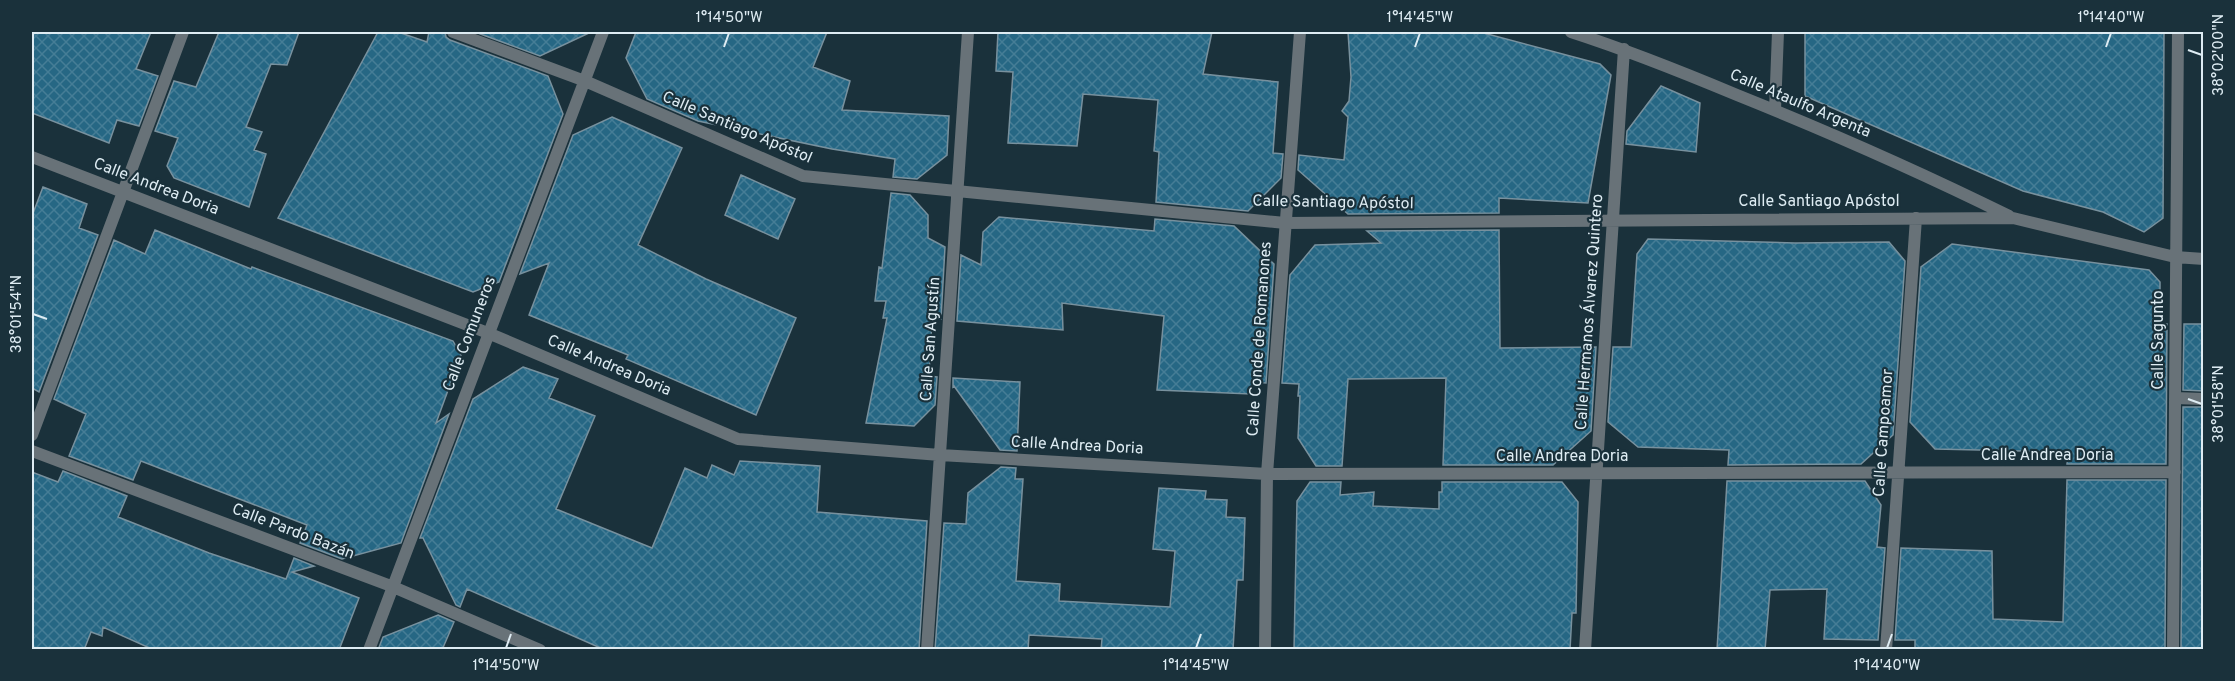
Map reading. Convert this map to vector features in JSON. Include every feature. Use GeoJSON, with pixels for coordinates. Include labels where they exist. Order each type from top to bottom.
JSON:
{"type":"FeatureCollection","features":[{"type":"Feature","properties":{"kind":"street"},"geometry":{"type":"LineString","coordinates":[[32,435],[183,32]]}},
{"type":"Feature","properties":{"kind":"street","name":"Calle Santiago Apóstol"},"geometry":{"type":"LineString","coordinates":[[453,32],[585,81],[803,176],[1285,223],[2013,218],[2175,257],[2204,259]]}},
{"type":"Feature","properties":{"kind":"street","name":"Calle Comuneros"},"geometry":{"type":"LineString","coordinates":[[369,650],[391,586],[603,32]]}},
{"type":"Feature","properties":{"kind":"street","name":"Calle San Agustín"},"geometry":{"type":"LineString","coordinates":[[927,650],[968,32]]}},
{"type":"Feature","properties":{"kind":"street","name":"Calle Conde de Romanones"},"geometry":{"type":"LineString","coordinates":[[1265,650],[1267,474],[1300,32]]}},
{"type":"Feature","properties":{"kind":"street","name":"Calle Ataulfo Argenta"},"geometry":{"type":"LineString","coordinates":[[1570,32],[1624,49],[1775,110],[1928,175],[2013,218]]}},
{"type":"Feature","properties":{"kind":"street"},"geometry":{"type":"LineString","coordinates":[[1775,110],[1778,32]]}},
{"type":"Feature","properties":{"kind":"street","name":"Calle Sagunto"},"geometry":{"type":"LineString","coordinates":[[2174,650],[2178,32]]}},
{"type":"Feature","properties":{"kind":"street","name":"Calle Hermanos Álvarez Quintero"},"geometry":{"type":"LineString","coordinates":[[1585,650],[1624,49]]}},
{"type":"Feature","properties":{"kind":"street","name":"Calle Andrea Doria"},"geometry":{"type":"LineString","coordinates":[[32,157],[488,333],[738,439],[940,455],[1267,474],[2175,472]]}},
{"type":"Feature","properties":{"kind":"street","name":"Calle Campoamor"},"geometry":{"type":"LineString","coordinates":[[1886,650],[1916,218]]}},
{"type":"Feature","properties":{"kind":"street"},"geometry":{"type":"LineString","coordinates":[[2175,398],[2204,399]]}},
{"type":"Feature","properties":{"kind":"street","name":"Calle Pardo Bazán"},"geometry":{"type":"LineString","coordinates":[[32,451],[391,586],[540,650]]}},
{"type":"Feature","properties":{"kind":"building"},"geometry":{"type":"Polygon","coordinates":[[[32,32],[151,32],[136,69],[158,76],[139,126],[117,120],[109,143],[32,113],[32,32]]]}},
{"type":"Feature","properties":{"kind":"building"},"geometry":{"type":"Polygon","coordinates":[[[219,32],[299,32],[287,65],[271,64],[246,127],[262,132],[254,150],[266,154],[249,207],[174,178],[167,166],[178,138],[155,131],[174,81],[196,87],[219,32]]]}},
{"type":"Feature","properties":{"kind":"building"},"geometry":{"type":"Polygon","coordinates":[[[378,32],[398,32],[427,42],[429,32],[445,32],[446,37],[450,40],[548,76],[563,114],[499,282],[473,292],[278,218],[378,32]]]}},
{"type":"Feature","properties":{"kind":"building"},"geometry":{"type":"Polygon","coordinates":[[[475,32],[591,32],[540,56],[475,32]]]}},
{"type":"Feature","properties":{"kind":"building"},"geometry":{"type":"Polygon","coordinates":[[[636,32],[827,32],[813,67],[850,81],[842,110],[949,116],[947,155],[917,179],[893,177],[895,159],[832,149],[698,121],[647,99],[626,58],[636,32]]]}},
{"type":"Feature","properties":{"kind":"building"},"geometry":{"type":"Polygon","coordinates":[[[998,32],[1212,32],[1203,74],[1278,82],[1273,153],[1283,154],[1281,178],[1248,211],[1156,202],[1159,152],[1154,151],[1158,100],[1083,94],[1077,146],[1008,143],[1013,72],[996,71],[998,32]]]}},
{"type":"Feature","properties":{"kind":"building"},"geometry":{"type":"Polygon","coordinates":[[[1348,32],[1480,32],[1600,64],[1611,75],[1588,203],[1499,198],[1499,213],[1348,214],[1298,170],[1299,155],[1344,160],[1348,117],[1342,111],[1349,101],[1351,77],[1348,32]]]}},
{"type":"Feature","properties":{"kind":"building"},"geometry":{"type":"Polygon","coordinates":[[[1805,32],[2164,32],[2163,218],[2144,232],[2103,212],[2023,191],[1805,96],[1805,32]]]}},
{"type":"Feature","properties":{"kind":"building"},"geometry":{"type":"Polygon","coordinates":[[[1661,86],[1700,103],[1696,152],[1626,144],[1627,131],[1661,86]]]}},
{"type":"Feature","properties":{"kind":"building"},"geometry":{"type":"Polygon","coordinates":[[[612,117],[682,148],[638,245],[706,279],[796,318],[756,415],[626,359],[628,355],[529,315],[549,263],[520,274],[573,135],[612,117]]]}},
{"type":"Feature","properties":{"kind":"building"},"geometry":{"type":"Polygon","coordinates":[[[741,175],[795,199],[778,239],[725,215],[741,175]]]}},
{"type":"Feature","properties":{"kind":"building"},"geometry":{"type":"Polygon","coordinates":[[[43,187],[87,204],[79,228],[98,235],[39,392],[32,388],[32,216],[43,187]]]}},
{"type":"Feature","properties":{"kind":"building"},"geometry":{"type":"Polygon","coordinates":[[[891,193],[910,195],[928,215],[928,238],[945,247],[941,319],[932,319],[929,376],[937,377],[935,405],[914,426],[866,423],[887,318],[883,318],[886,301],[875,301],[879,267],[882,268],[891,193]]]}},
{"type":"Feature","properties":{"kind":"building"},"geometry":{"type":"Polygon","coordinates":[[[999,217],[1154,231],[1155,219],[1234,226],[1274,264],[1266,383],[1252,382],[1251,394],[1157,390],[1164,316],[1062,303],[1063,330],[957,321],[961,255],[981,265],[983,232],[999,217]]]}},
{"type":"Feature","properties":{"kind":"building"},"geometry":{"type":"Polygon","coordinates":[[[155,230],[251,269],[252,267],[453,341],[461,355],[436,423],[449,414],[401,543],[342,559],[300,543],[307,525],[141,461],[133,480],[69,456],[86,414],[54,399],[114,240],[145,254],[155,230]]]}},
{"type":"Feature","properties":{"kind":"building"},"geometry":{"type":"Polygon","coordinates":[[[1499,230],[1500,348],[1596,347],[1591,431],[1553,465],[1443,465],[1446,378],[1348,379],[1342,466],[1316,466],[1298,438],[1299,384],[1282,383],[1290,275],[1315,245],[1381,243],[1367,231],[1499,230]]]}},
{"type":"Feature","properties":{"kind":"building"},"geometry":{"type":"Polygon","coordinates":[[[1648,239],[1795,243],[1889,242],[1905,261],[1893,435],[1861,464],[1728,465],[1729,450],[1638,447],[1608,422],[1613,347],[1631,347],[1637,254],[1648,239]]]}},
{"type":"Feature","properties":{"kind":"building"},"geometry":{"type":"Polygon","coordinates":[[[1952,244],[2149,270],[2160,282],[2160,324],[2167,324],[2166,464],[2067,464],[2068,452],[1935,449],[1910,422],[1921,267],[1952,244]]]}},
{"type":"Feature","properties":{"kind":"building"},"geometry":{"type":"Polygon","coordinates":[[[2184,324],[2204,324],[2204,391],[2183,390],[2184,324]]]}},
{"type":"Feature","properties":{"kind":"building"},"geometry":{"type":"Polygon","coordinates":[[[523,367],[558,379],[549,398],[595,416],[556,509],[652,548],[685,468],[707,478],[712,465],[734,475],[740,461],[820,466],[817,512],[927,521],[919,650],[605,650],[467,589],[460,607],[456,605],[423,538],[420,538],[473,399],[523,367]]]}},
{"type":"Feature","properties":{"kind":"building"},"geometry":{"type":"Polygon","coordinates":[[[953,378],[1020,382],[1017,451],[1000,450],[953,387],[953,378]]]}},
{"type":"Feature","properties":{"kind":"building"},"geometry":{"type":"Polygon","coordinates":[[[2183,407],[2204,407],[2204,650],[2181,650],[2183,407]]]}},
{"type":"Feature","properties":{"kind":"building"},"geometry":{"type":"Polygon","coordinates":[[[1001,467],[1016,468],[1015,479],[1023,479],[1016,581],[1060,584],[1059,601],[1170,607],[1175,551],[1153,549],[1159,488],[1206,491],[1205,499],[1227,500],[1226,517],[1245,518],[1243,580],[1237,580],[1233,650],[1101,650],[1102,639],[1029,635],[1028,650],[935,650],[944,523],[966,524],[968,493],[1001,467]]]}},
{"type":"Feature","properties":{"kind":"building"},"geometry":{"type":"Polygon","coordinates":[[[63,471],[127,496],[118,517],[209,553],[286,579],[294,558],[314,566],[292,572],[359,598],[339,650],[154,650],[103,627],[102,636],[91,632],[84,650],[32,650],[32,472],[58,482],[63,471]]]}},
{"type":"Feature","properties":{"kind":"building"},"geometry":{"type":"Polygon","coordinates":[[[2067,480],[2166,480],[2165,650],[1915,650],[1915,640],[1895,640],[1901,548],[1992,551],[1993,619],[2063,622],[2067,480]]]}},
{"type":"Feature","properties":{"kind":"building"},"geometry":{"type":"Polygon","coordinates":[[[1727,481],[1865,481],[1881,505],[1877,547],[1885,548],[1878,640],[1824,639],[1827,589],[1770,590],[1765,650],[1717,650],[1727,481]]]}},
{"type":"Feature","properties":{"kind":"building"},"geometry":{"type":"Polygon","coordinates":[[[1310,482],[1341,482],[1340,495],[1374,492],[1373,506],[1439,509],[1439,492],[1442,492],[1442,482],[1562,482],[1578,502],[1576,613],[1572,613],[1570,650],[1294,650],[1297,501],[1310,482]]]}},
{"type":"Feature","properties":{"kind":"building"},"geometry":{"type":"Polygon","coordinates":[[[438,615],[454,622],[442,650],[378,650],[383,637],[438,615]]]}}]}
